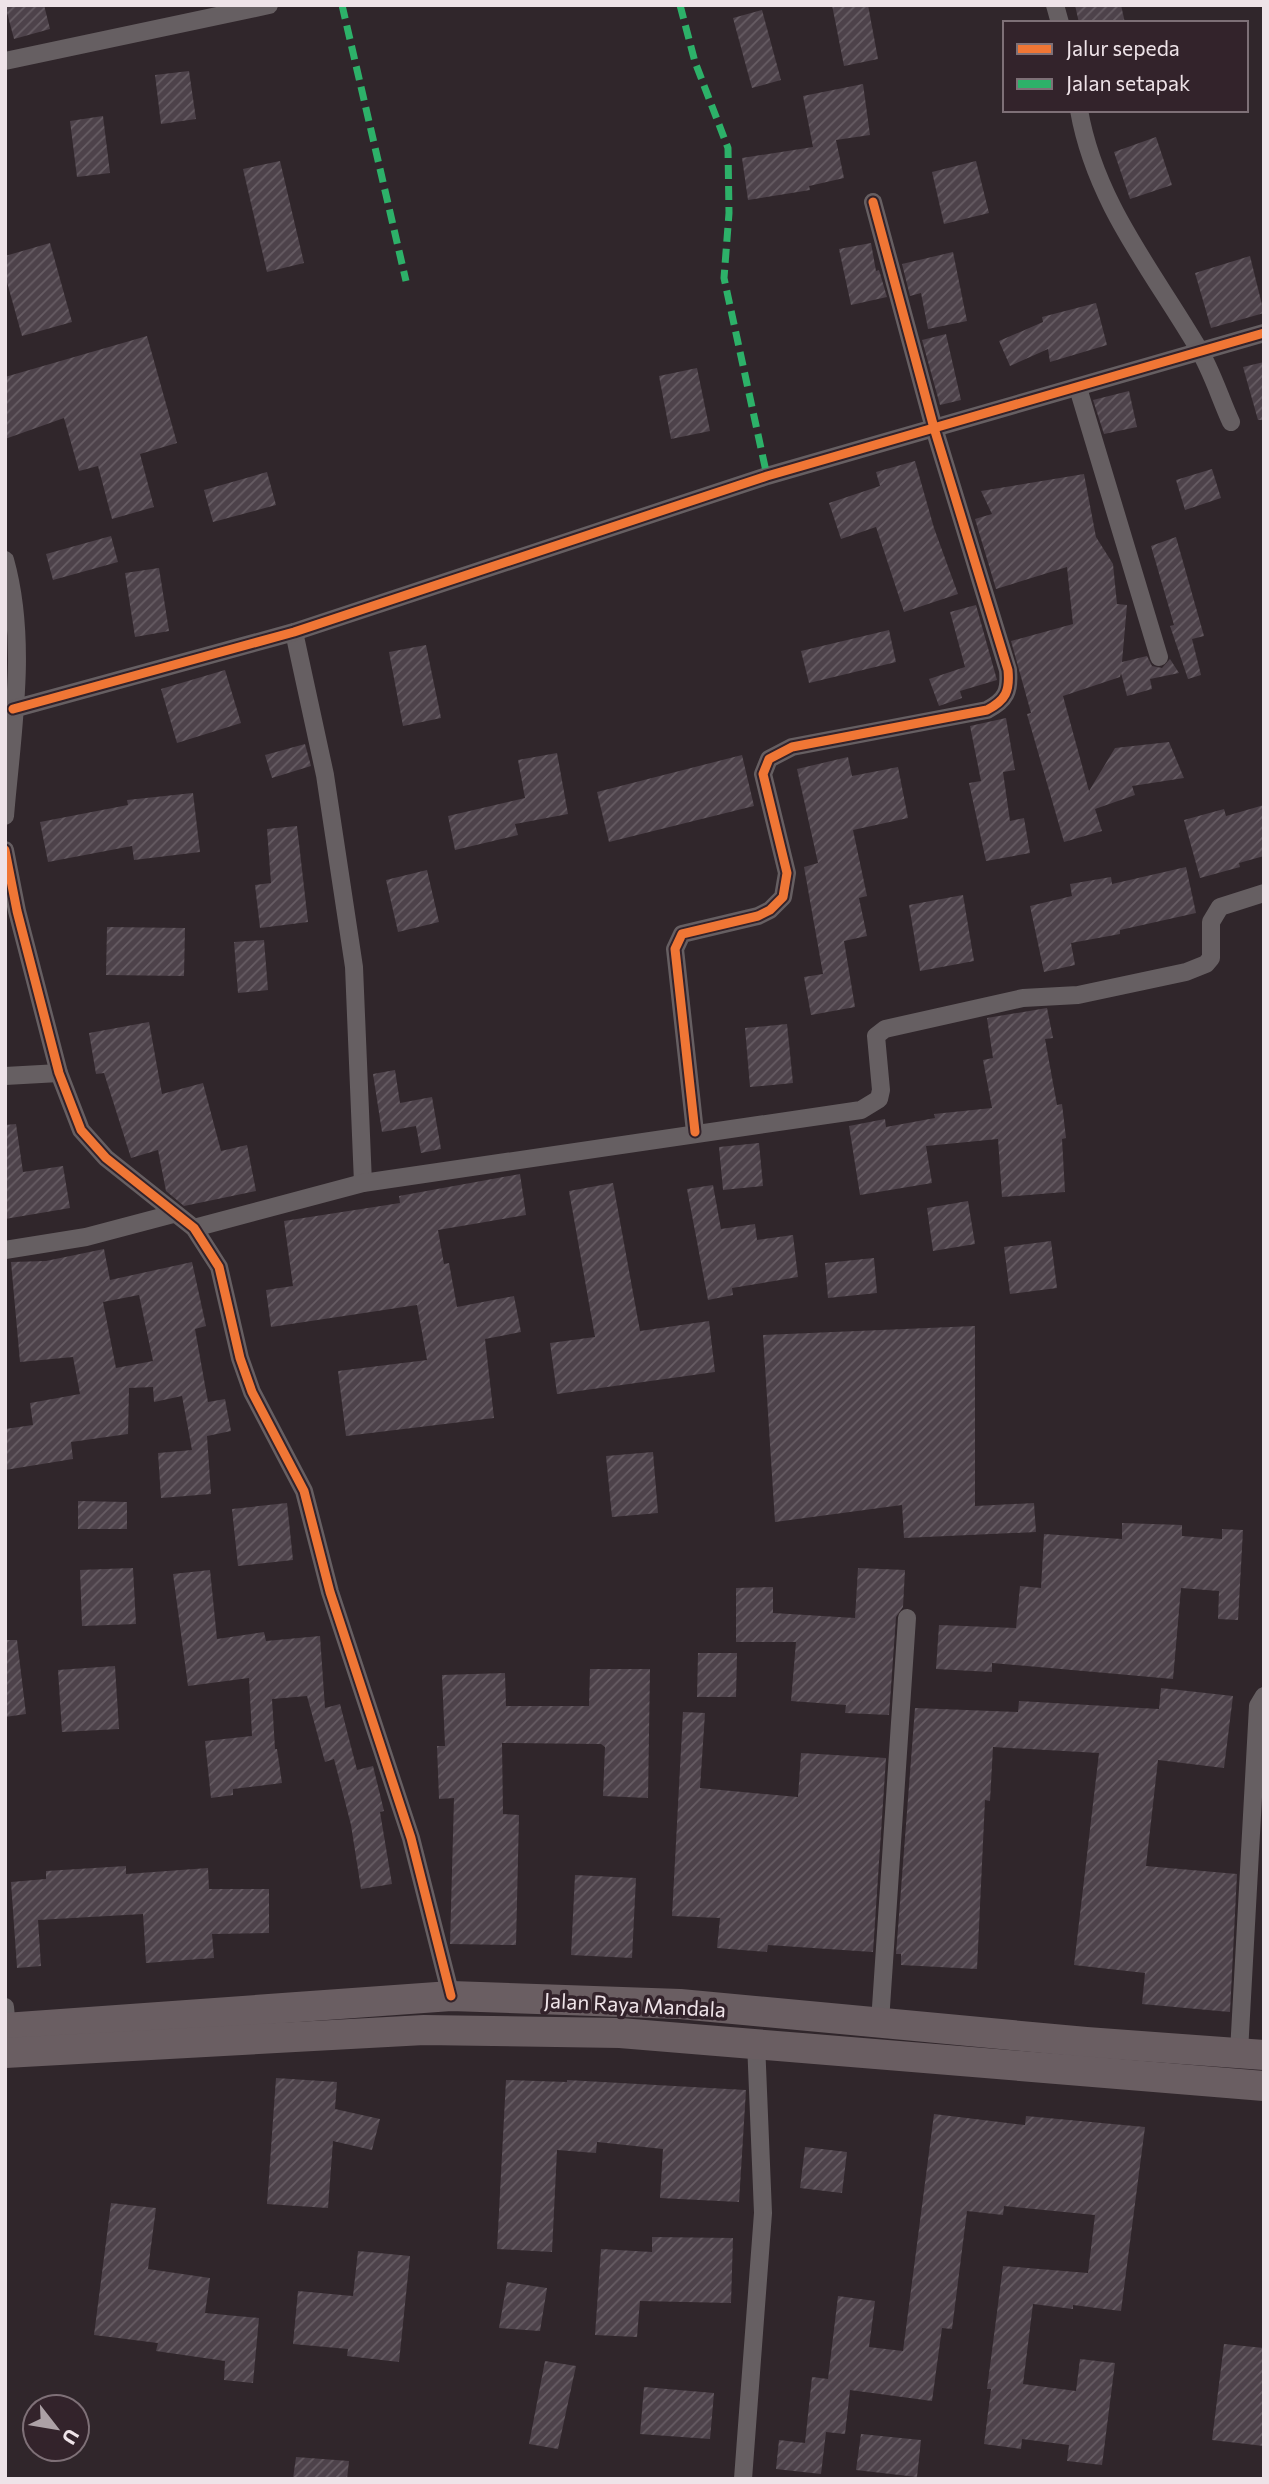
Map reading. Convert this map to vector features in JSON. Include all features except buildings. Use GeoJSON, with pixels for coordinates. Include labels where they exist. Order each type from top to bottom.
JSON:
{"type":"FeatureCollection","features":[{"type":"Feature","properties":{"kind":"highway","name":"Jalan Raya Mandala"},"geometry":{"type":"LineString","coordinates":[[141,2031],[451,1996],[680,2004],[1086,2042],[1251,2053]]}},
{"type":"Feature","properties":{"kind":"highway","name":"Jalan Raya Mandala"},"geometry":{"type":"LineString","coordinates":[[6,2029],[621,2033],[756,2042],[1264,2086]]}},
{"type":"Feature","properties":{"kind":"street"},"geometry":{"type":"LineString","coordinates":[[5,61],[269,5]]}},
{"type":"Feature","properties":{"kind":"street"},"geometry":{"type":"LineString","coordinates":[[1079,112],[1090,162],[1105,195],[1200,352],[1231,422]]}},
{"type":"Feature","properties":{"kind":"street"},"geometry":{"type":"LineString","coordinates":[[695,1132],[675,949],[682,934],[758,916],[770,910],[782,897],[787,873],[763,774],[769,759],[792,747],[987,710],[999,704],[1009,688],[1008,670],[934,428],[873,202]]}},
{"type":"Feature","properties":{"kind":"street"},"geometry":{"type":"LineString","coordinates":[[13,709],[294,632],[767,476],[1264,332]]}},
{"type":"Feature","properties":{"kind":"street"},"geometry":{"type":"LineString","coordinates":[[1078,388],[1159,657]]}},
{"type":"Feature","properties":{"kind":"street"},"geometry":{"type":"LineString","coordinates":[[5,560],[16,614],[11,664],[13,709],[5,816]]}},
{"type":"Feature","properties":{"kind":"street"},"geometry":{"type":"LineString","coordinates":[[294,632],[325,775],[354,967],[363,1183]]}},
{"type":"Feature","properties":{"kind":"street"},"geometry":{"type":"LineString","coordinates":[[5,850],[17,911],[59,1073],[81,1130],[106,1158],[173,1214],[194,1228],[219,1266],[240,1358],[252,1392],[304,1491],[330,1592],[411,1838],[451,1996]]}},
{"type":"Feature","properties":{"kind":"street"},"geometry":{"type":"LineString","coordinates":[[194,1228],[363,1183],[870,1107],[879,1099],[881,1090],[876,1036],[885,1029],[1023,998],[1078,995],[1186,972],[1206,964],[1211,958],[1211,922],[1220,907],[1264,893]]}},
{"type":"Feature","properties":{"kind":"street"},"geometry":{"type":"LineString","coordinates":[[5,1076],[59,1073]]}},
{"type":"Feature","properties":{"kind":"street"},"geometry":{"type":"LineString","coordinates":[[5,1250],[86,1237],[173,1214]]}},
{"type":"Feature","properties":{"kind":"street"},"geometry":{"type":"LineString","coordinates":[[880,2022],[907,1619]]}},
{"type":"Feature","properties":{"kind":"street"},"geometry":{"type":"LineString","coordinates":[[1251,2053],[1258,1706],[1264,1696]]}},
{"type":"Feature","properties":{"kind":"street"},"geometry":{"type":"LineString","coordinates":[[743,2479],[763,2213],[756,2042]]}},
{"type":"Feature","properties":{"kind":"marked path"},"geometry":{"type":"LineString","coordinates":[[342,5],[406,281]]}},
{"type":"Feature","properties":{"kind":"marked path"},"geometry":{"type":"LineString","coordinates":[[680,5],[695,62],[728,148],[729,213],[724,278],[767,476]]}},
{"type":"Feature","properties":{"kind":"cycle path"},"geometry":{"type":"LineString","coordinates":[[695,1132],[675,949],[682,934],[758,916],[770,910],[783,897],[787,873],[763,774],[769,759],[792,747],[987,710],[1003,698],[1008,684],[1008,670],[934,428],[873,202]]}},
{"type":"Feature","properties":{"kind":"cycle path"},"geometry":{"type":"LineString","coordinates":[[13,709],[294,632],[767,476],[1264,333]]}},
{"type":"Feature","properties":{"kind":"cycle path"},"geometry":{"type":"LineString","coordinates":[[5,850],[17,911],[59,1073],[81,1130],[106,1158],[194,1228],[219,1267],[240,1358],[252,1392],[304,1491],[330,1592],[411,1838],[451,1996]]}}]}
